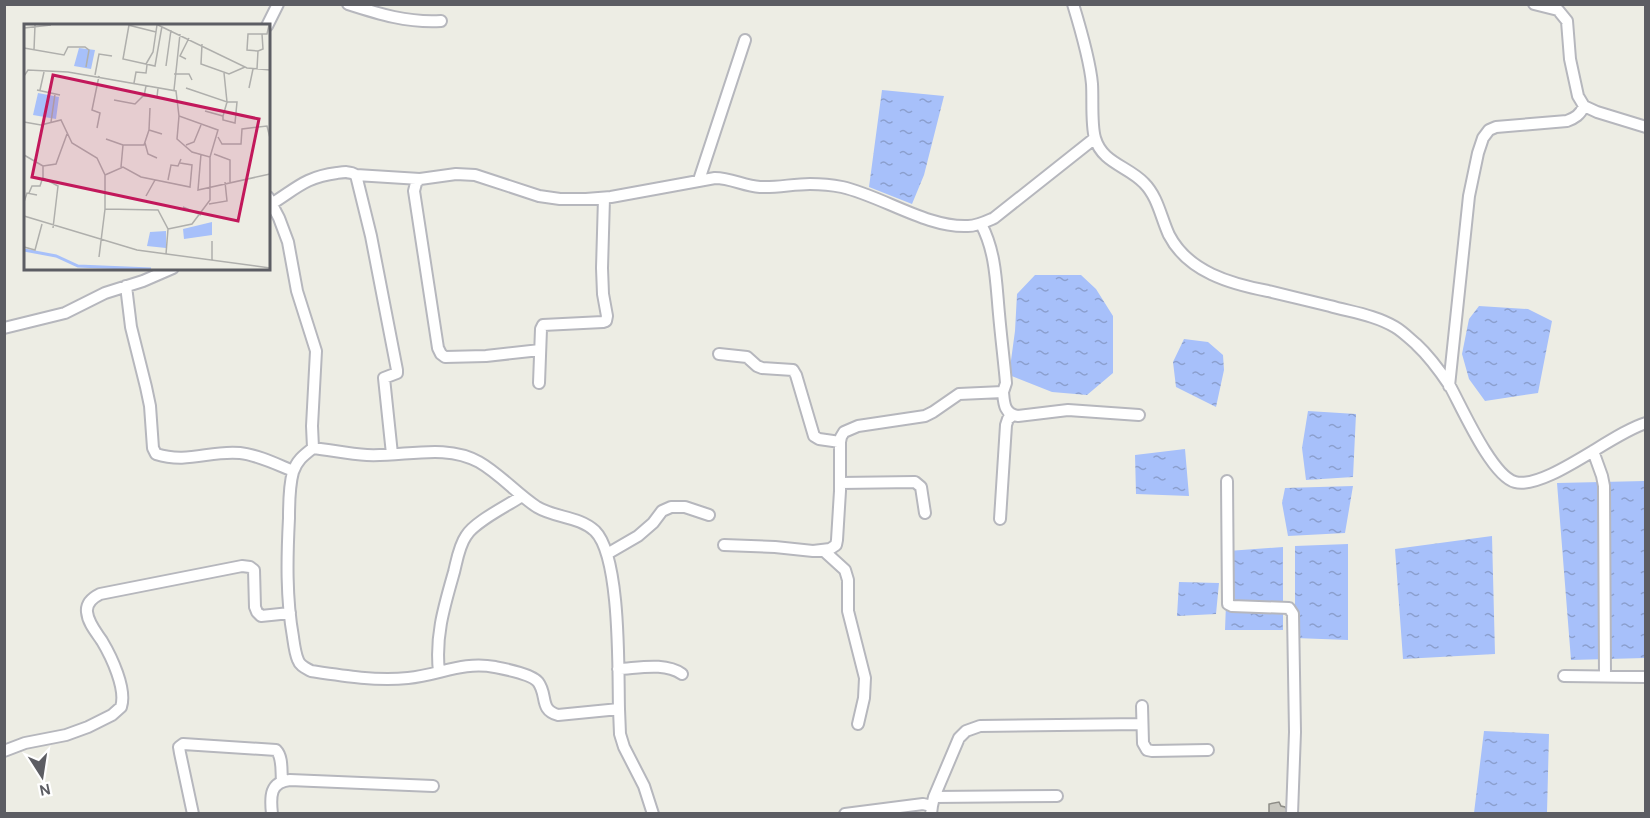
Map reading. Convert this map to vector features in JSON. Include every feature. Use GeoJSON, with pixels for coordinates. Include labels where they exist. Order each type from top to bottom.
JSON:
{"type":"FeatureCollection","features":[{"type":"Feature","properties":{"kind":"street"},"geometry":{"type":"LineString","coordinates":[[268,24],[278,4]]}},
{"type":"Feature","properties":{"kind":"street"},"geometry":{"type":"LineString","coordinates":[[348,4],[398,19],[423,22],[441,21]]}},
{"type":"Feature","properties":{"kind":"street"},"geometry":{"type":"LineString","coordinates":[[1072,4],[1091,81],[1095,138],[1101,152],[1144,182],[1154,196],[1170,236],[1182,255],[1196,266],[1236,285],[1360,314],[1396,327],[1431,359],[1492,462],[1504,476],[1514,482],[1528,483],[1541,479],[1633,427],[1646,423]]}},
{"type":"Feature","properties":{"kind":"street"},"geometry":{"type":"LineString","coordinates":[[1534,4],[1558,10],[1567,21]]}},
{"type":"Feature","properties":{"kind":"street"},"geometry":{"type":"LineString","coordinates":[[1568,4],[1570,59],[1578,96],[1584,106],[1646,128]]}},
{"type":"Feature","properties":{"kind":"street"},"geometry":{"type":"LineString","coordinates":[[699,180],[745,40]]}},
{"type":"Feature","properties":{"kind":"street"},"geometry":{"type":"LineString","coordinates":[[1449,386],[1469,196],[1483,138],[1489,130],[1496,127],[1567,122],[1580,114],[1584,106]]}},
{"type":"Feature","properties":{"kind":"street"},"geometry":{"type":"LineString","coordinates":[[313,448],[316,351],[299,300],[288,242],[270,202],[313,178],[344,172],[356,175],[420,179],[456,174],[475,175],[539,196],[560,199],[604,198],[699,180],[724,178],[757,187],[809,184],[836,186],[949,225],[969,226],[994,218],[1095,138]]}},
{"type":"Feature","properties":{"kind":"street"},"geometry":{"type":"LineString","coordinates":[[356,175],[371,236],[398,370],[398,374],[384,378],[392,454]]}},
{"type":"Feature","properties":{"kind":"street"},"geometry":{"type":"LineString","coordinates":[[420,179],[414,191],[438,348],[441,354],[445,357],[486,356],[540,350]]}},
{"type":"Feature","properties":{"kind":"street"},"geometry":{"type":"LineString","coordinates":[[539,383],[543,325],[606,321],[602,268],[604,198]]}},
{"type":"Feature","properties":{"kind":"street"},"geometry":{"type":"LineString","coordinates":[[981,224],[987,235],[995,269],[1006,383],[1003,392],[1007,412],[1012,416],[1068,410],[1140,415]]}},
{"type":"Feature","properties":{"kind":"street"},"geometry":{"type":"LineString","coordinates":[[4,328],[65,313],[105,293],[156,272]]}},
{"type":"Feature","properties":{"kind":"street"},"geometry":{"type":"LineString","coordinates":[[126,286],[131,327],[150,406],[153,448],[156,454],[182,459],[239,453],[251,455],[293,471]]}},
{"type":"Feature","properties":{"kind":"street"},"geometry":{"type":"LineString","coordinates":[[719,354],[747,357],[762,368],[793,370],[814,436],[819,440],[840,442]]}},
{"type":"Feature","properties":{"kind":"street"},"geometry":{"type":"LineString","coordinates":[[724,545],[813,551],[830,549],[836,545],[837,540],[840,442],[841,437],[850,428],[925,416],[959,394],[1003,392]]}},
{"type":"Feature","properties":{"kind":"street"},"geometry":{"type":"LineString","coordinates":[[1000,519],[1006,425],[1012,416]]}},
{"type":"Feature","properties":{"kind":"street"},"geometry":{"type":"LineString","coordinates":[[619,709],[558,715],[550,713],[537,680],[495,667],[475,664],[423,676],[376,680],[311,672],[303,667],[298,661],[295,650],[290,613],[288,540],[290,487],[293,471],[300,458],[313,448],[369,455],[447,452],[478,462],[546,512],[573,519],[595,532],[605,545],[615,595],[620,734],[654,813]]}},
{"type":"Feature","properties":{"kind":"street"},"geometry":{"type":"LineString","coordinates":[[1593,451],[1604,486],[1605,676]]}},
{"type":"Feature","properties":{"kind":"street"},"geometry":{"type":"LineString","coordinates":[[1227,481],[1228,604],[1289,608],[1293,614],[1292,813]]}},
{"type":"Feature","properties":{"kind":"street"},"geometry":{"type":"LineString","coordinates":[[840,483],[915,482],[921,487],[925,513]]}},
{"type":"Feature","properties":{"kind":"street"},"geometry":{"type":"LineString","coordinates":[[439,672],[437,654],[445,604],[460,549],[466,536],[475,526],[522,496]]}},
{"type":"Feature","properties":{"kind":"street"},"geometry":{"type":"LineString","coordinates":[[607,554],[638,536],[653,523],[662,511],[671,507],[685,507],[709,514]]}},
{"type":"Feature","properties":{"kind":"street"},"geometry":{"type":"LineString","coordinates":[[823,550],[845,570],[848,580],[848,611],[865,678],[864,698],[858,724]]}},
{"type":"Feature","properties":{"kind":"street"},"geometry":{"type":"LineString","coordinates":[[4,751],[25,743],[66,735],[88,727],[112,715],[121,707],[123,696],[111,658],[87,614],[89,603],[100,594],[242,566],[254,570],[255,607],[261,616],[290,613]]}},
{"type":"Feature","properties":{"kind":"street"},"geometry":{"type":"LineString","coordinates":[[618,669],[666,667],[682,674]]}},
{"type":"Feature","properties":{"kind":"street"},"geometry":{"type":"LineString","coordinates":[[1564,676],[1646,676]]}},
{"type":"Feature","properties":{"kind":"street"},"geometry":{"type":"LineString","coordinates":[[1142,706],[1143,743],[1147,750],[1208,750]]}},
{"type":"Feature","properties":{"kind":"street"},"geometry":{"type":"LineString","coordinates":[[932,805],[958,738],[966,731],[980,726],[1142,724]]}},
{"type":"Feature","properties":{"kind":"street"},"geometry":{"type":"LineString","coordinates":[[193,813],[179,747],[183,744],[276,750],[280,757],[282,781]]}},
{"type":"Feature","properties":{"kind":"street"},"geometry":{"type":"LineString","coordinates":[[272,813],[273,789],[282,781],[433,786]]}},
{"type":"Feature","properties":{"kind":"street"},"geometry":{"type":"LineString","coordinates":[[845,813],[923,804],[1057,796]]}},
{"type":"Feature","properties":{"kind":"water"},"geometry":{"type":"Polygon","coordinates":[[[882,90],[944,96],[924,175],[912,204],[869,187],[882,90]]]}},
{"type":"Feature","properties":{"kind":"water"},"geometry":{"type":"Polygon","coordinates":[[[1035,275],[1081,275],[1096,289],[1113,316],[1113,373],[1087,395],[1052,392],[1009,375],[1017,294],[1035,275]]]}},
{"type":"Feature","properties":{"kind":"water"},"geometry":{"type":"Polygon","coordinates":[[[1479,306],[1528,309],[1552,321],[1538,393],[1485,401],[1469,379],[1462,354],[1469,319],[1479,306]]]}},
{"type":"Feature","properties":{"kind":"water"},"geometry":{"type":"Polygon","coordinates":[[[1184,339],[1208,342],[1223,355],[1224,370],[1216,407],[1176,387],[1173,362],[1184,339]]]}},
{"type":"Feature","properties":{"kind":"water"},"geometry":{"type":"Polygon","coordinates":[[[1308,411],[1356,414],[1353,477],[1306,480],[1302,448],[1308,411]]]}},
{"type":"Feature","properties":{"kind":"water"},"geometry":{"type":"Polygon","coordinates":[[[1185,449],[1189,496],[1136,494],[1135,455],[1185,449]]]}},
{"type":"Feature","properties":{"kind":"water"},"geometry":{"type":"Polygon","coordinates":[[[1645,481],[1645,658],[1571,660],[1557,483],[1645,481]]]}},
{"type":"Feature","properties":{"kind":"water"},"geometry":{"type":"Polygon","coordinates":[[[1353,486],[1345,533],[1288,536],[1282,503],[1285,488],[1353,486]]]}},
{"type":"Feature","properties":{"kind":"water"},"geometry":{"type":"Polygon","coordinates":[[[1492,536],[1495,654],[1403,659],[1395,549],[1492,536]]]}},
{"type":"Feature","properties":{"kind":"water"},"geometry":{"type":"Polygon","coordinates":[[[1348,544],[1348,640],[1295,638],[1295,546],[1348,544]]]}},
{"type":"Feature","properties":{"kind":"water"},"geometry":{"type":"Polygon","coordinates":[[[1283,547],[1283,630],[1225,630],[1228,551],[1283,547]]]}},
{"type":"Feature","properties":{"kind":"water"},"geometry":{"type":"Polygon","coordinates":[[[1179,582],[1219,583],[1216,614],[1177,616],[1179,582]]]}},
{"type":"Feature","properties":{"kind":"water"},"geometry":{"type":"Polygon","coordinates":[[[1484,731],[1549,734],[1547,813],[1474,813],[1484,731]]]}},
{"type":"Feature","properties":{"kind":"building"},"geometry":{"type":"Polygon","coordinates":[[[1279,802],[1287,810],[1286,813],[1269,813],[1269,804],[1279,802]]]}}]}
